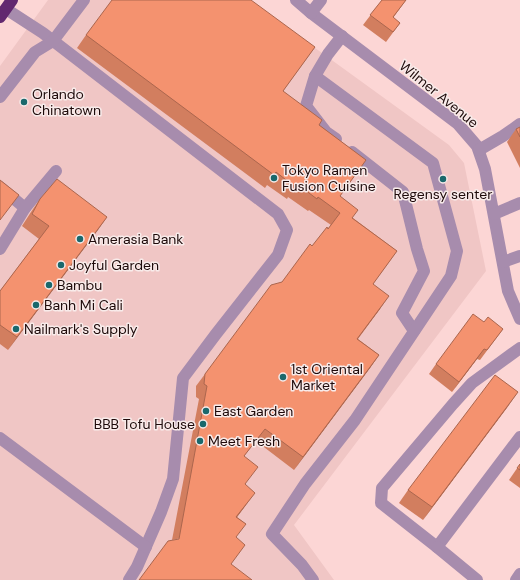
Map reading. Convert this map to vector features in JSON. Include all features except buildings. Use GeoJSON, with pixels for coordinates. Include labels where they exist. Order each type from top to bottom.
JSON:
{"type":"FeatureCollection","features":[{"type":"Feature","properties":{"kind":"street"},"geometry":{"type":"LineString","coordinates":[[0,97],[35,52],[53,41],[84,0]]}},
{"type":"Feature","properties":{"kind":"street","name":"Wilmer Avenue"},"geometry":{"type":"LineString","coordinates":[[296,0],[311,13],[458,124],[477,146],[485,169],[508,291],[520,319]]}},
{"type":"Feature","properties":{"kind":"street"},"geometry":{"type":"LineString","coordinates":[[311,13],[321,0]]}},
{"type":"Feature","properties":{"kind":"street"},"geometry":{"type":"LineString","coordinates":[[6,9],[53,41],[278,214],[287,230],[278,256],[183,378],[173,479],[138,567],[129,580]]}},
{"type":"Feature","properties":{"kind":"street"},"geometry":{"type":"LineString","coordinates":[[342,36],[328,54],[315,76],[306,106],[326,132],[403,192],[424,271],[402,313],[414,331]]}},
{"type":"Feature","properties":{"kind":"street"},"geometry":{"type":"LineString","coordinates":[[313,580],[302,565],[272,534],[305,484],[355,420],[451,276],[457,251],[433,163],[315,76]]}},
{"type":"Feature","properties":{"kind":"street"},"geometry":{"type":"LineString","coordinates":[[479,150],[520,124]]}},
{"type":"Feature","properties":{"kind":"street"},"geometry":{"type":"LineString","coordinates":[[0,250],[25,208],[56,171]]}},
{"type":"Feature","properties":{"kind":"street"},"geometry":{"type":"LineString","coordinates":[[0,187],[25,208]]}},
{"type":"Feature","properties":{"kind":"street"},"geometry":{"type":"LineString","coordinates":[[494,214],[520,203]]}},
{"type":"Feature","properties":{"kind":"street"},"geometry":{"type":"LineString","coordinates":[[503,262],[520,256]]}},
{"type":"Feature","properties":{"kind":"street"},"geometry":{"type":"LineString","coordinates":[[477,580],[381,503],[382,488],[453,404],[472,384],[520,348]]}},
{"type":"Feature","properties":{"kind":"street"},"geometry":{"type":"LineString","coordinates":[[437,547],[520,437]]}},
{"type":"Feature","properties":{"kind":"street"},"geometry":{"type":"LineString","coordinates":[[0,438],[146,547]]}},
{"type":"Feature","properties":{"kind":"street"},"geometry":{"type":"LineString","coordinates":[[516,580],[520,574]]}},
{"type":"Feature","properties":{"kind":"shaded area"},"geometry":{"type":"Polygon","coordinates":[[[48,0],[249,0],[449,145],[464,163],[486,271],[294,525],[334,580],[0,580],[0,66],[48,0]]]}},
{"type":"Feature","properties":{"kind":"place","name":"Orlando Chinatown"},"geometry":{"type":"Point","coordinates":[24,102]}},
{"type":"Feature","properties":{"kind":"place","name":"Tokyo Ramen Fusion Cuisine"},"geometry":{"type":"Point","coordinates":[274,178]}},
{"type":"Feature","properties":{"kind":"place","name":"Regensy senter"},"geometry":{"type":"Point","coordinates":[443,179]}},
{"type":"Feature","properties":{"kind":"place","name":"Amerasia Bank"},"geometry":{"type":"Point","coordinates":[80,239]}},
{"type":"Feature","properties":{"kind":"place","name":"Joyful Garden"},"geometry":{"type":"Point","coordinates":[61,265]}},
{"type":"Feature","properties":{"kind":"place","name":"Bambu"},"geometry":{"type":"Point","coordinates":[49,285]}},
{"type":"Feature","properties":{"kind":"place","name":"Banh Mi Cali"},"geometry":{"type":"Point","coordinates":[36,305]}},
{"type":"Feature","properties":{"kind":"place","name":"Nailmark's Supply"},"geometry":{"type":"Point","coordinates":[16,329]}},
{"type":"Feature","properties":{"kind":"place","name":"1st Oriental Market"},"geometry":{"type":"Point","coordinates":[283,377]}},
{"type":"Feature","properties":{"kind":"place","name":"East Garden"},"geometry":{"type":"Point","coordinates":[206,411]}},
{"type":"Feature","properties":{"kind":"place","name":"BBB Tofu House"},"geometry":{"type":"Point","coordinates":[203,424]}},
{"type":"Feature","properties":{"kind":"place","name":"Meet Fresh"},"geometry":{"type":"Point","coordinates":[200,441]}}]}
